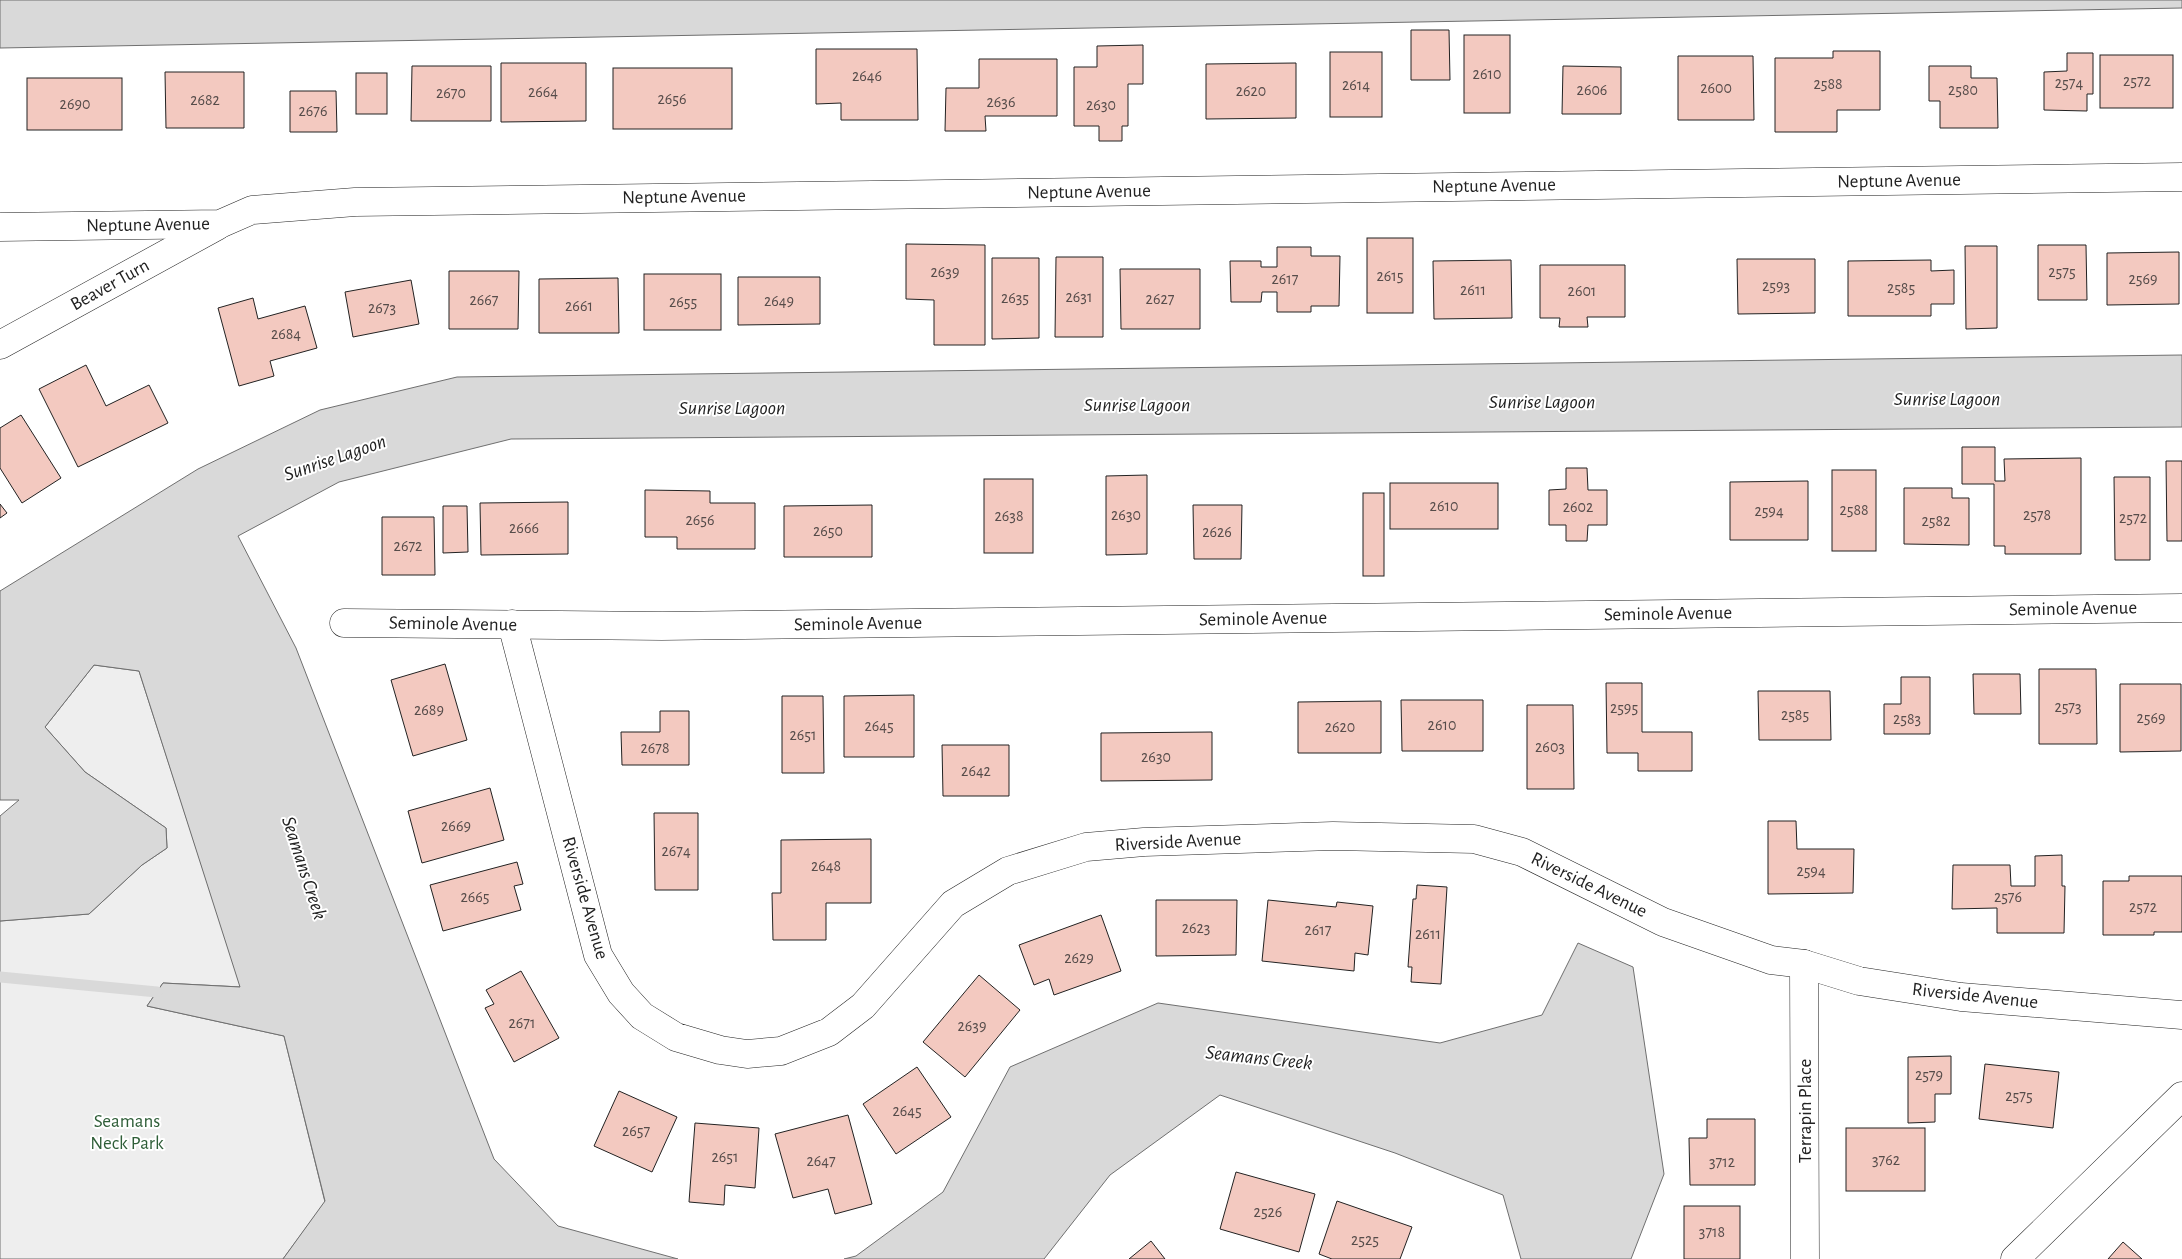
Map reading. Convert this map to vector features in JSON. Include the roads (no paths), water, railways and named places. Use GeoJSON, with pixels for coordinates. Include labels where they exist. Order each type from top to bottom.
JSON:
{"type":"FeatureCollection","features":[{"type":"Feature","properties":{"kind":"street","name":"Neptune Avenue"},"geometry":{"type":"LineString","coordinates":[[0,227],[220,224],[252,210],[355,202],[2182,177]]}},
{"type":"Feature","properties":{"kind":"street","name":"Beaver Turn"},"geometry":{"type":"LineString","coordinates":[[0,345],[220,224]]}},
{"type":"Feature","properties":{"kind":"street","name":"Seminole Avenue"},"geometry":{"type":"LineString","coordinates":[[344,623],[662,626],[2182,608]]}},
{"type":"Feature","properties":{"kind":"street","name":"Riverside Avenue"},"geometry":{"type":"LineString","coordinates":[[512,624],[598,955],[621,993],[642,1016],[676,1037],[720,1050],[747,1054],[781,1051],[829,1032],[863,1006],[953,904],[1008,871],[1086,847],[1134,843],[1333,836],[1474,839],[1522,852],[1663,922],[1771,960],[1804,964],[1859,981],[1961,997],[2182,1015]]}},
{"type":"Feature","properties":{"kind":"street","name":"Terrapin Place"},"geometry":{"type":"LineString","coordinates":[[1804,964],[1805,1259]]}},
{"type":"Feature","properties":{"kind":"street"},"geometry":{"type":"LineString","coordinates":[[2015,1259],[2182,1096]]}},
{"type":"Feature","properties":{"kind":"water"},"geometry":{"type":"Polygon","coordinates":[[[0,0],[2182,0],[2182,8],[0,48],[0,0]]]}},
{"type":"Feature","properties":{"kind":"water"},"geometry":{"type":"Polygon","coordinates":[[[2182,355],[2182,427],[511,439],[339,482],[238,536],[296,648],[494,1159],[558,1226],[678,1259],[283,1259],[325,1201],[284,1036],[147,1006],[163,983],[240,987],[139,671],[94,665],[45,727],[85,772],[166,828],[167,848],[142,865],[89,914],[0,921],[0,816],[19,800],[0,800],[0,591],[198,469],[320,410],[457,377],[2182,355]]]}},
{"type":"Feature","properties":{"kind":"water","name":"Seamans Creek"},"geometry":{"type":"Polygon","coordinates":[[[1578,943],[1633,967],[1664,1174],[1631,1259],[1521,1259],[1503,1195],[1395,1153],[1220,1095],[1110,1175],[1044,1259],[844,1259],[856,1256],[943,1192],[1010,1067],[1158,1003],[1440,1043],[1542,1015],[1578,943]]]}},
{"type":"Feature","properties":{"kind":"waterway"},"geometry":{"type":"LineString","coordinates":[[0,977],[157,992]]}},
{"type":"Feature","properties":{"kind":"water label","name":"Sunrise Lagoon"},"geometry":{"type":"Point","coordinates":[1947,399]}},
{"type":"Feature","properties":{"kind":"water label","name":"Sunrise Lagoon"},"geometry":{"type":"Point","coordinates":[1542,402]}},
{"type":"Feature","properties":{"kind":"water label","name":"Sunrise Lagoon"},"geometry":{"type":"Point","coordinates":[1137,405]}},
{"type":"Feature","properties":{"kind":"water label","name":"Sunrise Lagoon"},"geometry":{"type":"Point","coordinates":[732,408]}},
{"type":"Feature","properties":{"kind":"water label","name":"Sunrise Lagoon"},"geometry":{"type":"Point","coordinates":[335,458]}},
{"type":"Feature","properties":{"kind":"park label","name":"Seamans Neck Park"},"geometry":{"type":"Point","coordinates":[127,1132]}}]}
